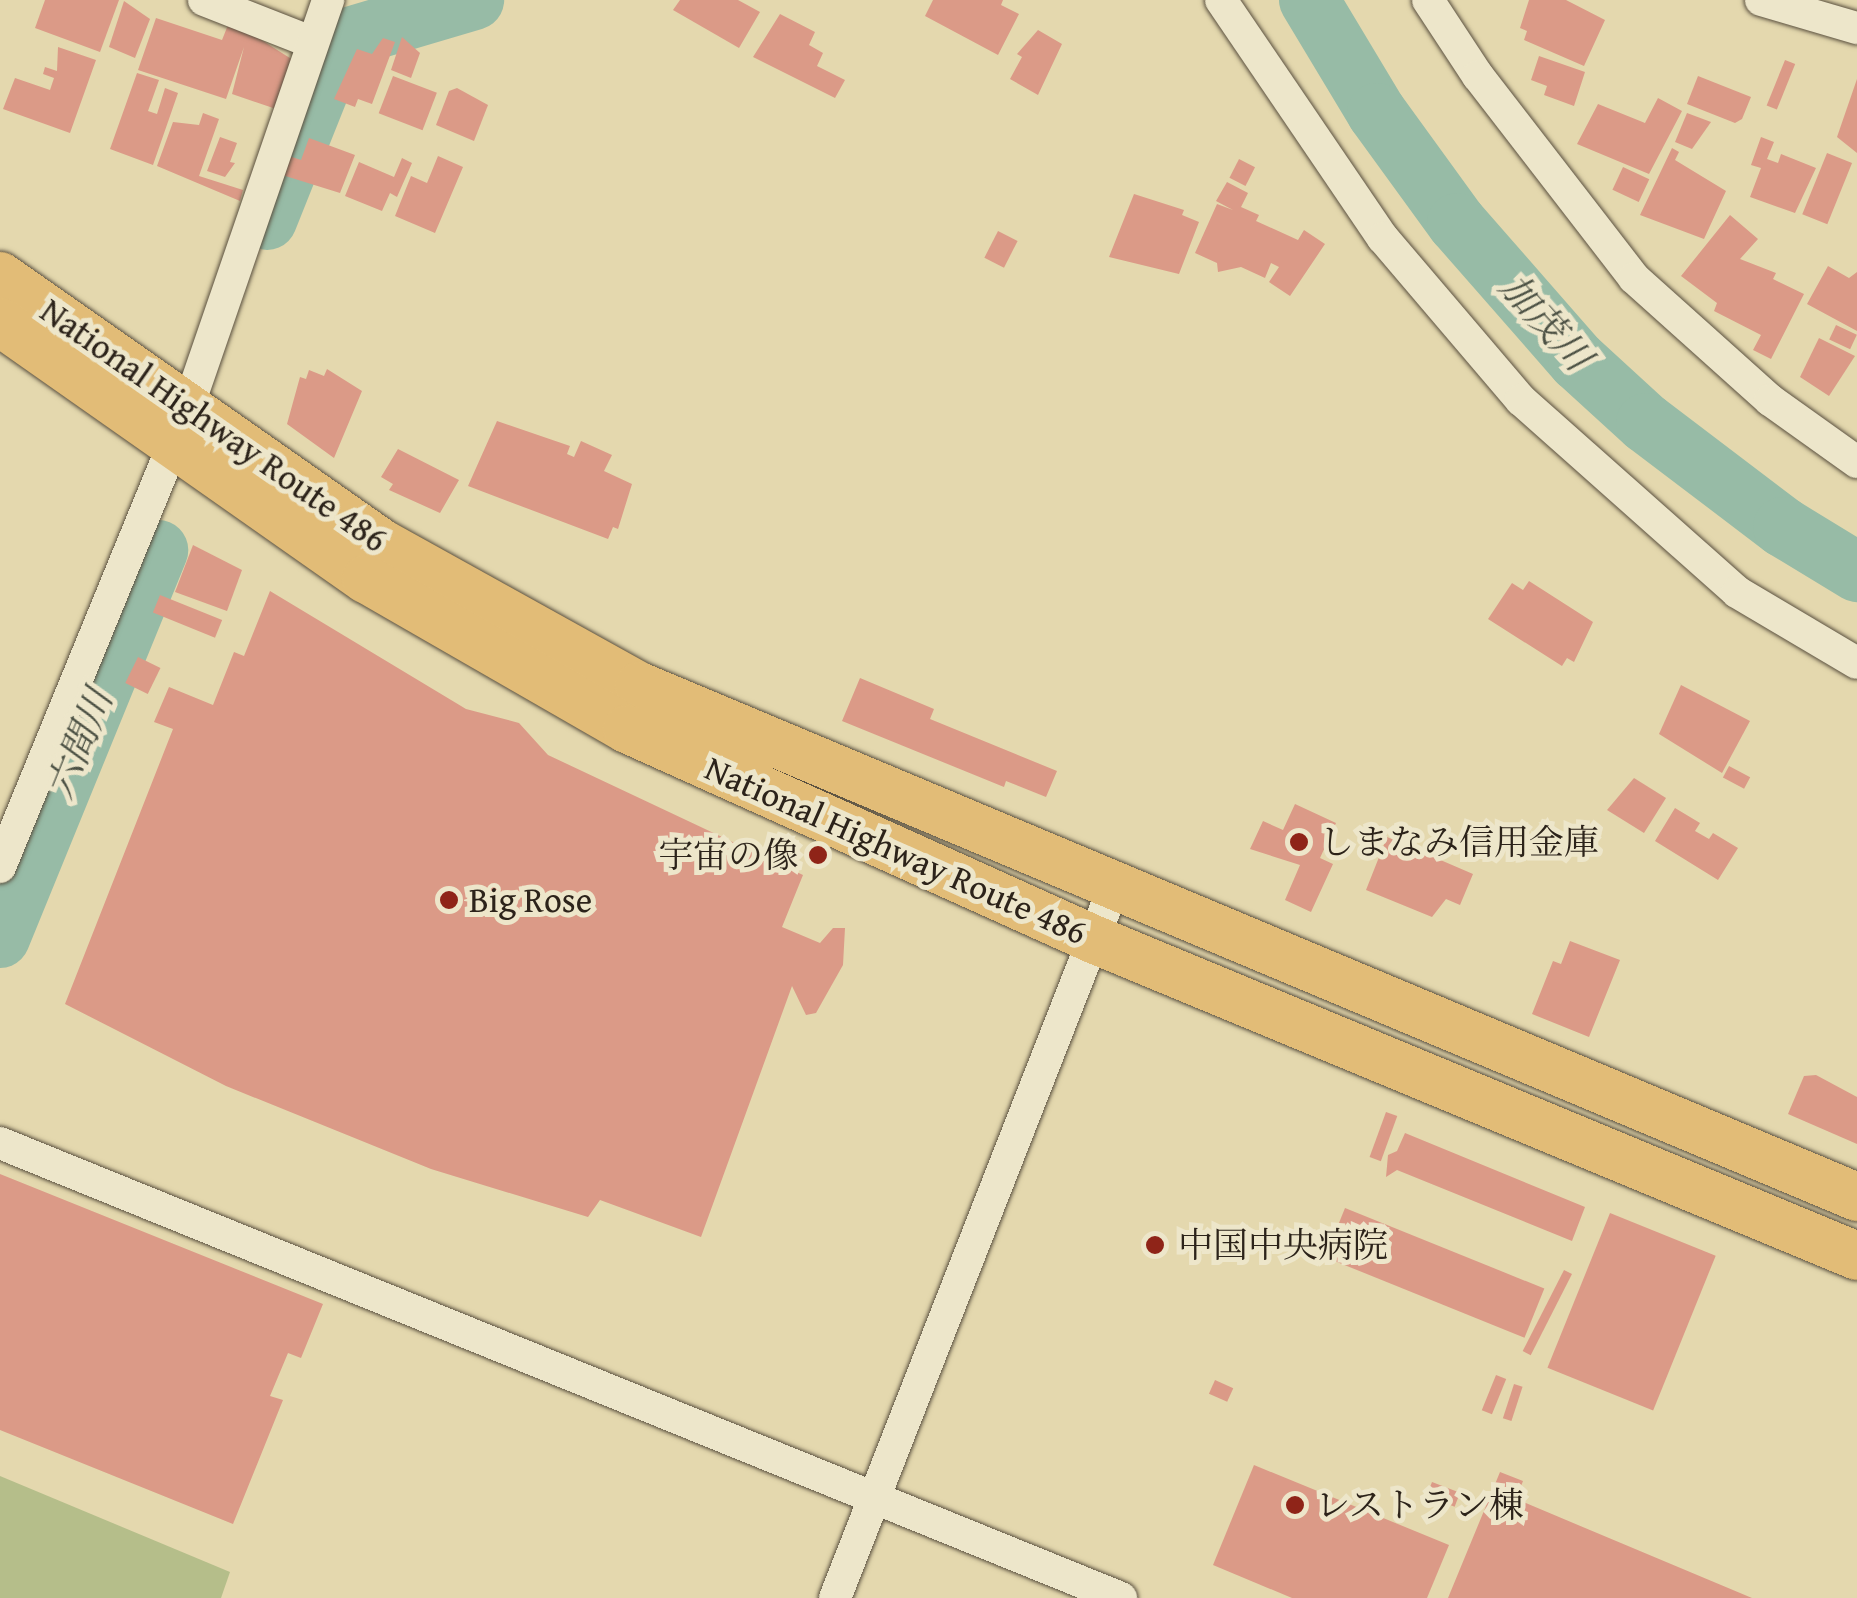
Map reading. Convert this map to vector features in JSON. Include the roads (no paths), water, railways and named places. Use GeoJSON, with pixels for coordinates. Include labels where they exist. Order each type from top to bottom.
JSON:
{"type":"FeatureCollection","features":[{"type":"Feature","properties":{"kind":"highway","name":"National Highway Route 486"},"geometry":{"type":"LineString","coordinates":[[0,276],[366,578],[627,730],[1093,940],[1857,1256]]}},
{"type":"Feature","properties":{"kind":"highway","name":"National Highway Route 486"},"geometry":{"type":"LineString","coordinates":[[0,322],[381,543],[639,686],[1113,889],[1857,1197]]}},
{"type":"Feature","properties":{"kind":"street"},"geometry":{"type":"LineString","coordinates":[[204,0],[310,42]]}},
{"type":"Feature","properties":{"kind":"street"},"geometry":{"type":"LineString","coordinates":[[0,867],[178,426],[310,42],[328,0]]}},
{"type":"Feature","properties":{"kind":"street"},"geometry":{"type":"LineString","coordinates":[[1221,0],[1383,238],[1520,400],[1737,592],[1857,663]]}},
{"type":"Feature","properties":{"kind":"street"},"geometry":{"type":"LineString","coordinates":[[1428,0],[1478,76],[1634,278],[1770,400],[1857,462]]}},
{"type":"Feature","properties":{"kind":"street"},"geometry":{"type":"LineString","coordinates":[[1762,0],[1857,28]]}},
{"type":"Feature","properties":{"kind":"street"},"geometry":{"type":"LineString","coordinates":[[836,1598],[1113,889]]}},
{"type":"Feature","properties":{"kind":"street"},"geometry":{"type":"LineString","coordinates":[[0,1143],[876,1494],[1120,1598]]}},
{"type":"Feature","properties":{"kind":"waterway","name":"六間川"},"geometry":{"type":"LineString","coordinates":[[267,220],[339,40],[474,0]]}},
{"type":"Feature","properties":{"kind":"waterway","name":"加茂川"},"geometry":{"type":"LineString","coordinates":[[1309,0],[1377,113],[1457,223],[1578,361],[1646,423],[1783,527],[1857,572]]}},
{"type":"Feature","properties":{"kind":"waterway","name":"六間川"},"geometry":{"type":"LineString","coordinates":[[0,938],[158,550]]}},
{"type":"Feature","properties":{"kind":"place","name":"しまなみ信用金庫"},"geometry":{"type":"Point","coordinates":[1299,842]}},
{"type":"Feature","properties":{"kind":"place","name":"宇宙の像"},"geometry":{"type":"Point","coordinates":[818,855]}},
{"type":"Feature","properties":{"kind":"place","name":"Big Rose"},"geometry":{"type":"Point","coordinates":[449,900]}},
{"type":"Feature","properties":{"kind":"place","name":"中国中央病院"},"geometry":{"type":"Point","coordinates":[1155,1245]}},
{"type":"Feature","properties":{"kind":"place","name":"レストラン棟"},"geometry":{"type":"Point","coordinates":[1295,1505]}}]}
